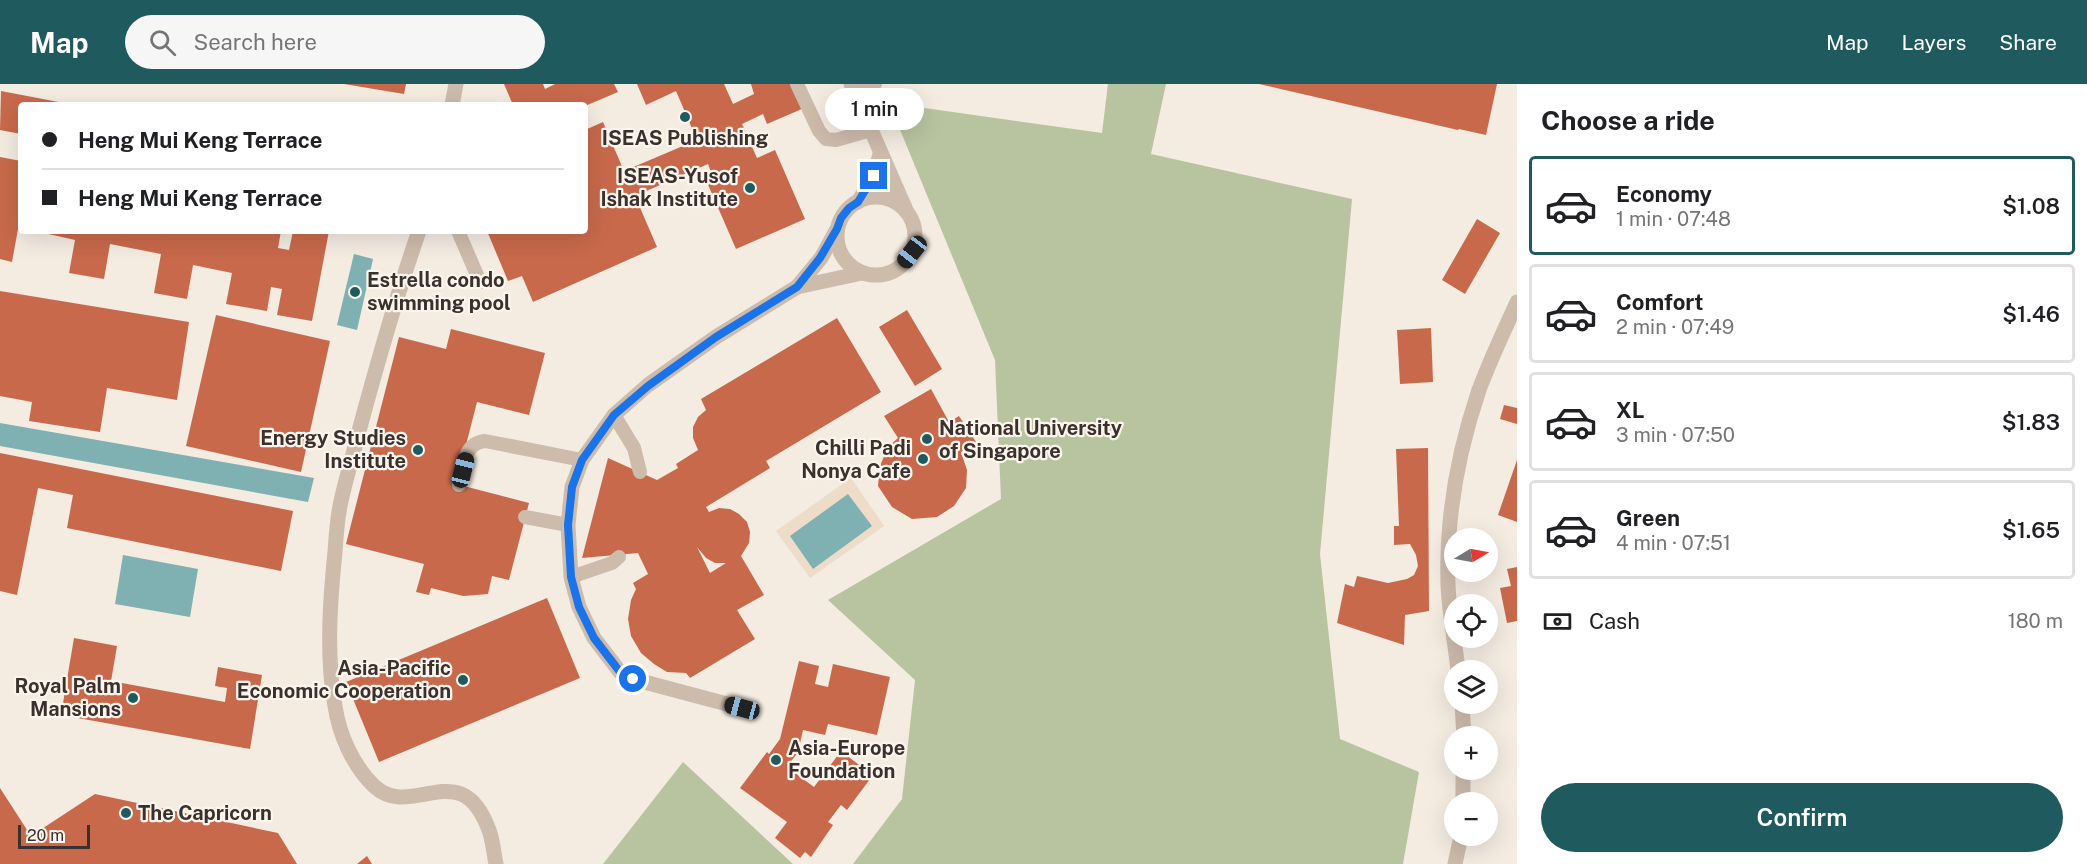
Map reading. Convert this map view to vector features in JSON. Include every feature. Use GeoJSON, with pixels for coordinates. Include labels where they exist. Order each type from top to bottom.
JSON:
{"type":"FeatureCollection","features":[{"type":"Feature","properties":{"kind":"street"},"geometry":{"type":"LineString","coordinates":[[453,102],[456,84]]}},
{"type":"Feature","properties":{"kind":"street"},"geometry":{"type":"LineString","coordinates":[[742,708],[633,679],[620,672],[594,638],[579,607],[571,577],[568,525],[572,487],[582,460],[614,415],[648,386],[716,337],[797,287],[862,273],[881,275],[900,267],[912,252],[915,232],[853,89]]}},
{"type":"Feature","properties":{"kind":"street"},"geometry":{"type":"LineString","coordinates":[[858,202],[874,176],[880,154]]}},
{"type":"Feature","properties":{"kind":"street"},"geometry":{"type":"LineString","coordinates":[[797,287],[820,258],[841,218],[858,202],[875,197],[893,201],[908,213]]}},
{"type":"Feature","properties":{"kind":"street"},"geometry":{"type":"LineString","coordinates":[[837,229],[838,247],[847,263],[862,273]]}},
{"type":"Feature","properties":{"kind":"street"},"geometry":{"type":"LineString","coordinates":[[417,234],[381,350],[340,507],[330,600],[335,706],[343,737],[358,767],[375,787],[389,796],[399,798],[445,790],[459,792],[470,800],[480,813],[490,833],[496,864]]}},
{"type":"Feature","properties":{"kind":"street"},"geometry":{"type":"LineString","coordinates":[[1457,660],[1448,584],[1455,478],[1466,432],[1480,389],[1517,302]]}},
{"type":"Feature","properties":{"kind":"street"},"geometry":{"type":"LineString","coordinates":[[1455,864],[1459,846]]}},
{"type":"Feature","properties":{"kind":"lane"},"geometry":{"type":"LineString","coordinates":[[797,84],[819,131],[826,139],[836,140],[871,130]]}},
{"type":"Feature","properties":{"kind":"lane"},"geometry":{"type":"LineString","coordinates":[[853,89],[875,84]]}},
{"type":"Feature","properties":{"kind":"lane"},"geometry":{"type":"LineString","coordinates":[[459,234],[480,282]]}},
{"type":"Feature","properties":{"kind":"lane"},"geometry":{"type":"LineString","coordinates":[[614,415],[634,448],[640,472]]}},
{"type":"Feature","properties":{"kind":"lane"},"geometry":{"type":"LineString","coordinates":[[459,485],[469,447],[476,441],[582,460]]}},
{"type":"Feature","properties":{"kind":"lane"},"geometry":{"type":"LineString","coordinates":[[525,517],[568,525]]}},
{"type":"Feature","properties":{"kind":"lane"},"geometry":{"type":"LineString","coordinates":[[571,577],[612,563],[619,557]]}},
{"type":"Feature","properties":{"kind":"green space"},"geometry":{"type":"Polygon","coordinates":[[[1108,84],[1166,84],[1151,154],[1352,199],[1320,554],[1340,739],[1419,772],[1403,864],[853,864],[902,799],[915,680],[828,600],[1001,499],[995,360],[889,103],[1102,133],[1108,84]]]}},
{"type":"Feature","properties":{"kind":"green space"},"geometry":{"type":"Polygon","coordinates":[[[683,762],[793,864],[603,864],[683,762]]]}},
{"type":"Feature","properties":{"kind":"shaded area"},"geometry":{"type":"Polygon","coordinates":[[[851,478],[884,526],[810,578],[776,531],[851,478]]]}},
{"type":"Feature","properties":{"kind":"water","name":"Estrella condo swimming pool"},"geometry":{"type":"Polygon","coordinates":[[[354,254],[373,259],[357,330],[337,325],[354,254]]]}},
{"type":"Feature","properties":{"kind":"water"},"geometry":{"type":"Polygon","coordinates":[[[0,423],[314,478],[308,502],[0,446],[0,423]]]}},
{"type":"Feature","properties":{"kind":"water"},"geometry":{"type":"Polygon","coordinates":[[[848,494],[872,526],[813,569],[790,536],[848,494]]]}},
{"type":"Feature","properties":{"kind":"water"},"geometry":{"type":"Polygon","coordinates":[[[123,555],[198,569],[190,617],[115,604],[123,555]]]}},
{"type":"Feature","properties":{"kind":"building"},"geometry":{"type":"Polygon","coordinates":[[[344,84],[406,84],[404,94],[344,84]]]}},
{"type":"Feature","properties":{"kind":"building"},"geometry":{"type":"Polygon","coordinates":[[[504,84],[543,84],[545,89],[555,84],[614,84],[618,92],[588,105],[588,102],[512,102],[504,84]]]}},
{"type":"Feature","properties":{"kind":"building","name":"ISEAS-Yusof Ishak Institute"},"geometry":{"type":"Polygon","coordinates":[[[637,84],[724,84],[733,104],[754,94],[751,84],[793,84],[804,108],[767,124],[763,114],[742,124],[757,158],[775,150],[805,219],[736,249],[706,180],[713,177],[708,164],[635,196],[657,247],[533,302],[522,276],[508,281],[488,234],[588,234],[588,129],[603,122],[624,171],[697,140],[676,91],[646,105],[637,84]]]}},
{"type":"Feature","properties":{"kind":"building"},"geometry":{"type":"Polygon","coordinates":[[[1259,84],[1497,84],[1486,135],[1259,84]]]}},
{"type":"Feature","properties":{"kind":"building"},"geometry":{"type":"Polygon","coordinates":[[[1,91],[59,102],[18,102],[18,133],[0,130],[1,91]]]}},
{"type":"Feature","properties":{"kind":"building"},"geometry":{"type":"Polygon","coordinates":[[[0,157],[18,160],[18,229],[12,262],[0,259],[0,157]]]}},
{"type":"Feature","properties":{"kind":"building"},"geometry":{"type":"Polygon","coordinates":[[[1477,219],[1500,233],[1465,294],[1442,280],[1477,219]]]}},
{"type":"Feature","properties":{"kind":"building"},"geometry":{"type":"Polygon","coordinates":[[[48,234],[280,234],[278,248],[289,250],[292,234],[328,234],[312,321],[277,315],[282,289],[271,287],[267,311],[226,304],[232,273],[193,265],[187,299],[154,293],[161,254],[110,244],[104,279],[69,273],[75,240],[48,234]]]}},
{"type":"Feature","properties":{"kind":"building"},"geometry":{"type":"Polygon","coordinates":[[[0,291],[189,322],[177,400],[107,388],[100,432],[29,421],[32,402],[0,396],[0,291]]]}},
{"type":"Feature","properties":{"kind":"building"},"geometry":{"type":"Polygon","coordinates":[[[907,310],[942,369],[915,386],[879,327],[907,310]]]}},
{"type":"Feature","properties":{"kind":"building"},"geometry":{"type":"Polygon","coordinates":[[[216,315],[330,341],[301,472],[186,446],[216,315]]]}},
{"type":"Feature","properties":{"kind":"building"},"geometry":{"type":"Polygon","coordinates":[[[837,318],[881,392],[766,461],[770,468],[706,507],[709,512],[719,508],[730,509],[747,522],[750,532],[749,543],[741,556],[764,595],[737,610],[755,639],[690,678],[686,673],[667,672],[654,664],[641,653],[631,636],[628,619],[631,600],[636,589],[633,583],[648,574],[638,553],[582,558],[608,458],[657,480],[678,468],[676,464],[698,450],[693,438],[693,427],[698,417],[706,410],[701,399],[837,318]],[[697,547],[710,573],[726,563],[715,563],[706,558],[697,547]]]}},
{"type":"Feature","properties":{"kind":"building"},"geometry":{"type":"Polygon","coordinates":[[[1431,328],[1433,382],[1400,384],[1397,330],[1431,328]]]}},
{"type":"Feature","properties":{"kind":"building","name":"Energy Studies Institute"},"geometry":{"type":"Polygon","coordinates":[[[451,329],[545,353],[529,415],[477,402],[456,484],[529,503],[509,580],[492,576],[488,594],[463,596],[431,588],[429,595],[416,592],[424,564],[346,544],[399,337],[446,349],[451,329]]]}},
{"type":"Feature","properties":{"kind":"building","name":"Chilli Padi Nonya Cafe"},"geometry":{"type":"Polygon","coordinates":[[[931,389],[949,422],[959,416],[976,442],[961,452],[967,470],[966,488],[954,506],[937,517],[912,519],[892,507],[878,486],[880,466],[888,447],[898,438],[884,416],[931,389]]]}},
{"type":"Feature","properties":{"kind":"building"},"geometry":{"type":"Polygon","coordinates":[[[1504,405],[1517,408],[1517,424],[1500,419],[1504,405]]]}},
{"type":"Feature","properties":{"kind":"building"},"geometry":{"type":"Polygon","coordinates":[[[1428,448],[1429,611],[1405,615],[1404,645],[1337,623],[1345,584],[1354,587],[1357,576],[1388,583],[1414,575],[1418,566],[1416,555],[1410,544],[1394,545],[1394,526],[1399,526],[1396,449],[1428,448]]]}},
{"type":"Feature","properties":{"kind":"building"},"geometry":{"type":"Polygon","coordinates":[[[0,453],[293,511],[281,571],[67,528],[73,495],[38,488],[17,595],[0,591],[0,453]]]}},
{"type":"Feature","properties":{"kind":"building"},"geometry":{"type":"Polygon","coordinates":[[[1517,460],[1517,522],[1498,515],[1517,460]]]}},
{"type":"Feature","properties":{"kind":"building"},"geometry":{"type":"Polygon","coordinates":[[[1517,567],[1517,621],[1507,623],[1500,588],[1511,586],[1507,569],[1517,567]]]}},
{"type":"Feature","properties":{"kind":"building","name":"Asia-Pacific Economic Cooperation"},"geometry":{"type":"Polygon","coordinates":[[[547,598],[580,678],[379,762],[346,682],[547,598]]]}},
{"type":"Feature","properties":{"kind":"building","name":"Royal Palm Mansions"},"geometry":{"type":"Polygon","coordinates":[[[74,638],[117,646],[111,681],[225,702],[227,688],[215,686],[218,667],[262,675],[250,749],[61,715],[74,638]]]}},
{"type":"Feature","properties":{"kind":"building","name":"Asia-Europe Foundation"},"geometry":{"type":"Polygon","coordinates":[[[799,661],[819,666],[815,684],[828,687],[833,664],[890,677],[877,735],[828,724],[825,735],[803,730],[798,752],[787,767],[814,787],[841,751],[867,771],[864,775],[870,779],[847,810],[841,805],[828,822],[833,825],[811,857],[805,852],[800,858],[775,838],[787,822],[740,788],[767,752],[769,754],[780,739],[799,661]]]}},
{"type":"Feature","properties":{"kind":"building","name":"The Capricorn"},"geometry":{"type":"Polygon","coordinates":[[[0,788],[31,836],[95,794],[278,833],[297,864],[0,864],[0,788]]]}},
{"type":"Feature","properties":{"kind":"building"},"geometry":{"type":"Polygon","coordinates":[[[367,856],[372,864],[357,864],[367,856]]]}},
{"type":"Feature","properties":{"kind":"place","name":"ISEAS Publishing"},"geometry":{"type":"Point","coordinates":[685,117]}},
{"type":"Feature","properties":{"kind":"place","name":"ISEAS-Yusof Ishak Institute"},"geometry":{"type":"Point","coordinates":[750,188]}},
{"type":"Feature","properties":{"kind":"place","name":"Estrella condo swimming pool"},"geometry":{"type":"Point","coordinates":[355,292]}},
{"type":"Feature","properties":{"kind":"place","name":"National University of Singapore"},"geometry":{"type":"Point","coordinates":[927,439]}},
{"type":"Feature","properties":{"kind":"place","name":"Energy Studies Institute"},"geometry":{"type":"Point","coordinates":[418,450]}},
{"type":"Feature","properties":{"kind":"place","name":"Chilli Padi Nonya Cafe"},"geometry":{"type":"Point","coordinates":[923,459]}},
{"type":"Feature","properties":{"kind":"place","name":"Asia-Pacific Economic Cooperation"},"geometry":{"type":"Point","coordinates":[463,680]}},
{"type":"Feature","properties":{"kind":"place","name":"Royal Palm Mansions"},"geometry":{"type":"Point","coordinates":[133,698]}},
{"type":"Feature","properties":{"kind":"place","name":"Asia-Europe Foundation"},"geometry":{"type":"Point","coordinates":[776,760]}},
{"type":"Feature","properties":{"kind":"place","name":"The Capricorn"},"geometry":{"type":"Point","coordinates":[126,813]}},
{"type":"Feature","properties":{"kind":"route"},"geometry":{"type":"LineString","coordinates":[[633,679],[620,672],[594,638],[579,607],[571,577],[568,525],[572,487],[582,460],[614,415],[648,386],[716,337],[797,287],[820,258],[841,218],[858,202],[874,176]]}}]}
